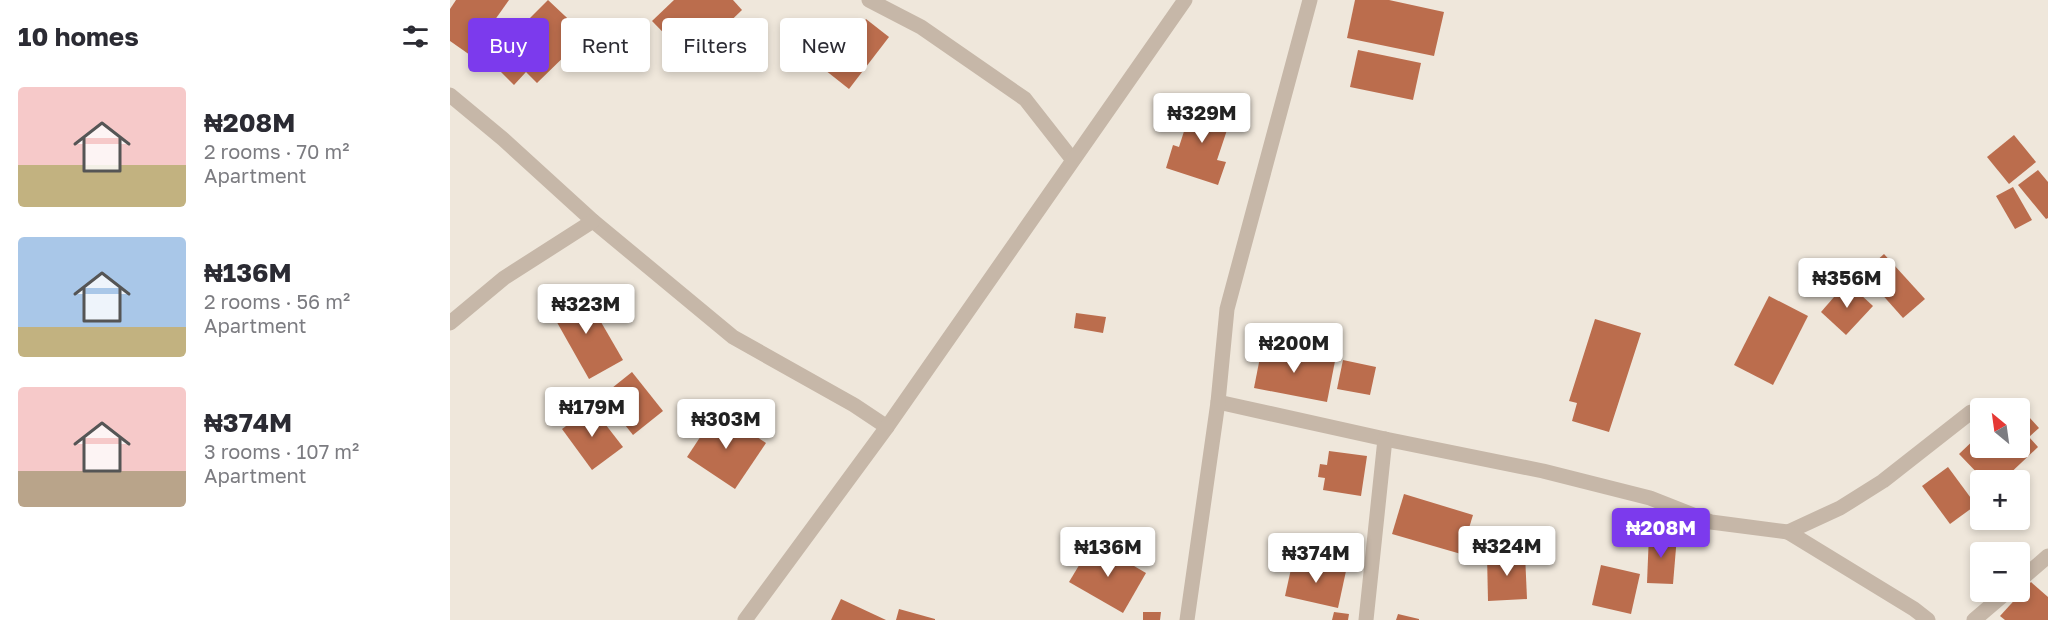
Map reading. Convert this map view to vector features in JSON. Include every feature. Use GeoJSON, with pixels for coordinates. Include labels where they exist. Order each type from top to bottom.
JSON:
{"type":"FeatureCollection","features":[{"type":"Feature","properties":{"kind":"street"},"geometry":{"type":"LineString","coordinates":[[869,0],[921,27],[1025,99],[1072,159]]}},
{"type":"Feature","properties":{"kind":"street"},"geometry":{"type":"LineString","coordinates":[[745,620],[887,427],[1185,0]]}},
{"type":"Feature","properties":{"kind":"street"},"geometry":{"type":"LineString","coordinates":[[1187,620],[1218,402],[1227,309],[1310,0]]}},
{"type":"Feature","properties":{"kind":"street"},"geometry":{"type":"LineString","coordinates":[[450,95],[503,139],[593,221],[733,337],[854,405],[887,427]]}},
{"type":"Feature","properties":{"kind":"street"},"geometry":{"type":"LineString","coordinates":[[450,323],[504,278],[593,221]]}},
{"type":"Feature","properties":{"kind":"street"},"geometry":{"type":"LineString","coordinates":[[1218,402],[1543,471],[1650,498],[1711,522],[1788,532],[1914,609],[1928,620]]}},
{"type":"Feature","properties":{"kind":"street"},"geometry":{"type":"LineString","coordinates":[[1788,532],[1840,508],[1883,481],[1970,413]]}},
{"type":"Feature","properties":{"kind":"street"},"geometry":{"type":"LineString","coordinates":[[1366,620],[1385,439]]}},
{"type":"Feature","properties":{"kind":"street"},"geometry":{"type":"LineString","coordinates":[[2030,572],[2048,556]]}},
{"type":"Feature","properties":{"kind":"street"},"geometry":{"type":"LineString","coordinates":[[1974,620],[1995,602]]}},
{"type":"Feature","properties":{"kind":"building"},"geometry":{"type":"Polygon","coordinates":[[[456,0],[509,0],[496,18],[468,18],[468,54],[450,41],[450,9],[456,0]]]}},
{"type":"Feature","properties":{"kind":"building"},"geometry":{"type":"Polygon","coordinates":[[[548,0],[567,18],[561,18],[561,60],[549,71],[549,18],[530,18],[548,0]]]}},
{"type":"Feature","properties":{"kind":"building"},"geometry":{"type":"Polygon","coordinates":[[[674,0],[733,0],[742,10],[734,18],[662,18],[662,31],[652,21],[674,0]]]}},
{"type":"Feature","properties":{"kind":"building"},"geometry":{"type":"Polygon","coordinates":[[[1355,0],[1389,0],[1444,12],[1434,56],[1347,38],[1355,0]]]}},
{"type":"Feature","properties":{"kind":"building"},"geometry":{"type":"Polygon","coordinates":[[[867,20],[889,37],[867,66],[867,20]]]}},
{"type":"Feature","properties":{"kind":"building"},"geometry":{"type":"Polygon","coordinates":[[[1358,50],[1421,63],[1413,100],[1350,87],[1358,50]]]}},
{"type":"Feature","properties":{"kind":"building"},"geometry":{"type":"Polygon","coordinates":[[[501,72],[526,72],[514,85],[501,72]]]}},
{"type":"Feature","properties":{"kind":"building"},"geometry":{"type":"Polygon","coordinates":[[[526,72],[548,72],[537,83],[526,72]]]}},
{"type":"Feature","properties":{"kind":"building"},"geometry":{"type":"Polygon","coordinates":[[[828,72],[862,72],[849,89],[828,72]]]}},
{"type":"Feature","properties":{"kind":"building"},"geometry":{"type":"Polygon","coordinates":[[[1194,100],[1233,112],[1217,160],[1226,162],[1218,185],[1166,168],[1173,145],[1179,147],[1194,100]]]}},
{"type":"Feature","properties":{"kind":"building"},"geometry":{"type":"Polygon","coordinates":[[[2014,135],[2036,162],[2009,184],[1987,157],[2014,135]]]}},
{"type":"Feature","properties":{"kind":"building"},"geometry":{"type":"Polygon","coordinates":[[[2038,170],[2048,182],[2048,218],[2046,219],[2018,185],[2038,170]]]}},
{"type":"Feature","properties":{"kind":"building"},"geometry":{"type":"Polygon","coordinates":[[[2013,187],[2032,220],[2015,229],[1996,196],[2013,187]]]}},
{"type":"Feature","properties":{"kind":"building"},"geometry":{"type":"Polygon","coordinates":[[[1884,254],[1925,299],[1903,318],[1863,273],[1884,254]]]}},
{"type":"Feature","properties":{"kind":"building"},"geometry":{"type":"Polygon","coordinates":[[[1847,282],[1873,306],[1846,335],[1821,312],[1847,282]]]}},
{"type":"Feature","properties":{"kind":"building"},"geometry":{"type":"Polygon","coordinates":[[[583,291],[623,360],[589,379],[550,310],[583,291]]]}},
{"type":"Feature","properties":{"kind":"building"},"geometry":{"type":"Polygon","coordinates":[[[1769,296],[1808,316],[1773,385],[1734,365],[1769,296]]]}},
{"type":"Feature","properties":{"kind":"building"},"geometry":{"type":"Polygon","coordinates":[[[1076,313],[1106,317],[1103,333],[1074,328],[1076,313]]]}},
{"type":"Feature","properties":{"kind":"building"},"geometry":{"type":"Polygon","coordinates":[[[1595,319],[1641,333],[1609,432],[1572,421],[1577,403],[1569,401],[1595,319]]]}},
{"type":"Feature","properties":{"kind":"building"},"geometry":{"type":"Polygon","coordinates":[[[1262,347],[1335,361],[1327,402],[1254,388],[1262,347]]]}},
{"type":"Feature","properties":{"kind":"building"},"geometry":{"type":"Polygon","coordinates":[[[1343,360],[1376,367],[1370,395],[1337,389],[1343,360]]]}},
{"type":"Feature","properties":{"kind":"building"},"geometry":{"type":"Polygon","coordinates":[[[632,372],[663,411],[633,435],[602,396],[632,372]]]}},
{"type":"Feature","properties":{"kind":"building"},"geometry":{"type":"Polygon","coordinates":[[[592,407],[623,447],[592,470],[562,429],[592,407]]]}},
{"type":"Feature","properties":{"kind":"building"},"geometry":{"type":"Polygon","coordinates":[[[718,410],[766,443],[735,489],[687,457],[718,410]]]}},
{"type":"Feature","properties":{"kind":"building"},"geometry":{"type":"Polygon","coordinates":[[[2030,418],[2039,428],[2030,436],[2030,418]]]}},
{"type":"Feature","properties":{"kind":"building"},"geometry":{"type":"Polygon","coordinates":[[[2030,438],[2038,447],[2030,455],[2030,438]]]}},
{"type":"Feature","properties":{"kind":"building"},"geometry":{"type":"Polygon","coordinates":[[[1970,444],[1970,458],[2026,458],[2014,470],[1974,470],[1959,454],[1970,444]]]}},
{"type":"Feature","properties":{"kind":"building"},"geometry":{"type":"Polygon","coordinates":[[[1329,451],[1367,456],[1361,496],[1323,490],[1325,478],[1318,477],[1320,464],[1327,465],[1329,451]]]}},
{"type":"Feature","properties":{"kind":"building"},"geometry":{"type":"Polygon","coordinates":[[[1948,467],[1970,497],[1970,509],[1950,524],[1922,486],[1948,467]]]}},
{"type":"Feature","properties":{"kind":"building"},"geometry":{"type":"Polygon","coordinates":[[[1404,494],[1473,515],[1461,554],[1392,534],[1404,494]]]}},
{"type":"Feature","properties":{"kind":"building"},"geometry":{"type":"Polygon","coordinates":[[[1649,534],[1677,536],[1673,584],[1647,583],[1649,534]]]}},
{"type":"Feature","properties":{"kind":"building"},"geometry":{"type":"Polygon","coordinates":[[[1093,542],[1146,573],[1123,613],[1069,582],[1093,542]]]}},
{"type":"Feature","properties":{"kind":"building"},"geometry":{"type":"Polygon","coordinates":[[[1525,554],[1527,599],[1488,601],[1487,555],[1525,554]]]}},
{"type":"Feature","properties":{"kind":"building"},"geometry":{"type":"Polygon","coordinates":[[[1293,560],[1346,571],[1338,608],[1285,596],[1293,560]]]}},
{"type":"Feature","properties":{"kind":"building"},"geometry":{"type":"Polygon","coordinates":[[[1601,565],[1640,574],[1631,614],[1592,605],[1601,565]]]}},
{"type":"Feature","properties":{"kind":"building"},"geometry":{"type":"Polygon","coordinates":[[[2030,583],[2048,597],[2048,620],[2005,620],[2000,616],[2013,602],[2030,602],[2030,583]]]}},
{"type":"Feature","properties":{"kind":"building"},"geometry":{"type":"Polygon","coordinates":[[[841,599],[886,620],[831,620],[841,599]]]}},
{"type":"Feature","properties":{"kind":"building"},"geometry":{"type":"Polygon","coordinates":[[[899,609],[935,619],[935,620],[896,620],[899,609]]]}},
{"type":"Feature","properties":{"kind":"building"},"geometry":{"type":"Polygon","coordinates":[[[1143,612],[1161,612],[1160,620],[1143,620],[1143,612]]]}},
{"type":"Feature","properties":{"kind":"building"},"geometry":{"type":"Polygon","coordinates":[[[1334,612],[1349,614],[1348,620],[1332,620],[1334,612]]]}},
{"type":"Feature","properties":{"kind":"building"},"geometry":{"type":"Polygon","coordinates":[[[1398,614],[1419,619],[1419,620],[1396,620],[1398,614]]]}}]}
